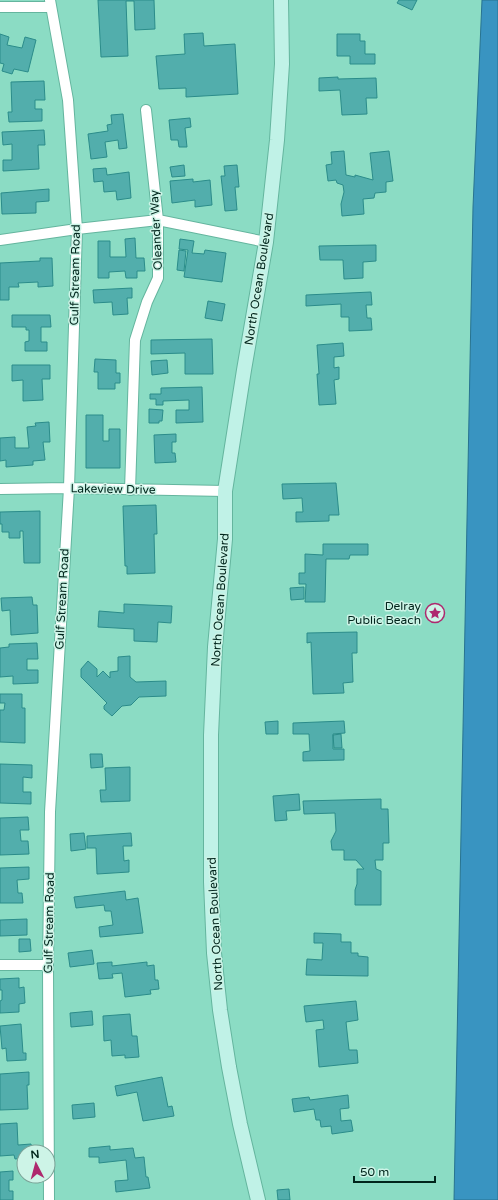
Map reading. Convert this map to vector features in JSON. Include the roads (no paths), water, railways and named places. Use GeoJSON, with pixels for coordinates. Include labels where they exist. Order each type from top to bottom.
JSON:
{"type":"FeatureCollection","features":[{"type":"Feature","properties":{"kind":"main road","name":"North Ocean Boulevard"},"geometry":{"type":"LineString","coordinates":[[258,1200],[240,1124],[229,1067],[220,1010],[214,953],[211,882],[211,735],[215,647],[225,539],[225,491],[266,242],[278,135],[282,64],[281,0]]}},
{"type":"Feature","properties":{"kind":"street"},"geometry":{"type":"LineString","coordinates":[[0,7],[51,3]]}},
{"type":"Feature","properties":{"kind":"street","name":"Gulf Stream Road"},"geometry":{"type":"LineString","coordinates":[[49,1200],[48,965],[50,812],[68,488],[77,228],[68,100],[51,3]]}},
{"type":"Feature","properties":{"kind":"street","name":"Oleander Way"},"geometry":{"type":"LineString","coordinates":[[130,490],[134,340],[147,302],[158,278],[158,220],[146,110]]}},
{"type":"Feature","properties":{"kind":"street"},"geometry":{"type":"LineString","coordinates":[[0,240],[77,228],[158,220],[266,242]]}},
{"type":"Feature","properties":{"kind":"street","name":"Lakeview Drive"},"geometry":{"type":"LineString","coordinates":[[0,489],[68,488],[225,491]]}},
{"type":"Feature","properties":{"kind":"street"},"geometry":{"type":"LineString","coordinates":[[0,965],[48,965]]}},
{"type":"Feature","properties":{"kind":"water"},"geometry":{"type":"Polygon","coordinates":[[[482,0],[498,0],[498,1200],[454,1200],[473,207],[482,0]]]}},
{"type":"Feature","properties":{"kind":"place","name":"Delray Public Beach"},"geometry":{"type":"Point","coordinates":[435,613]}}]}
